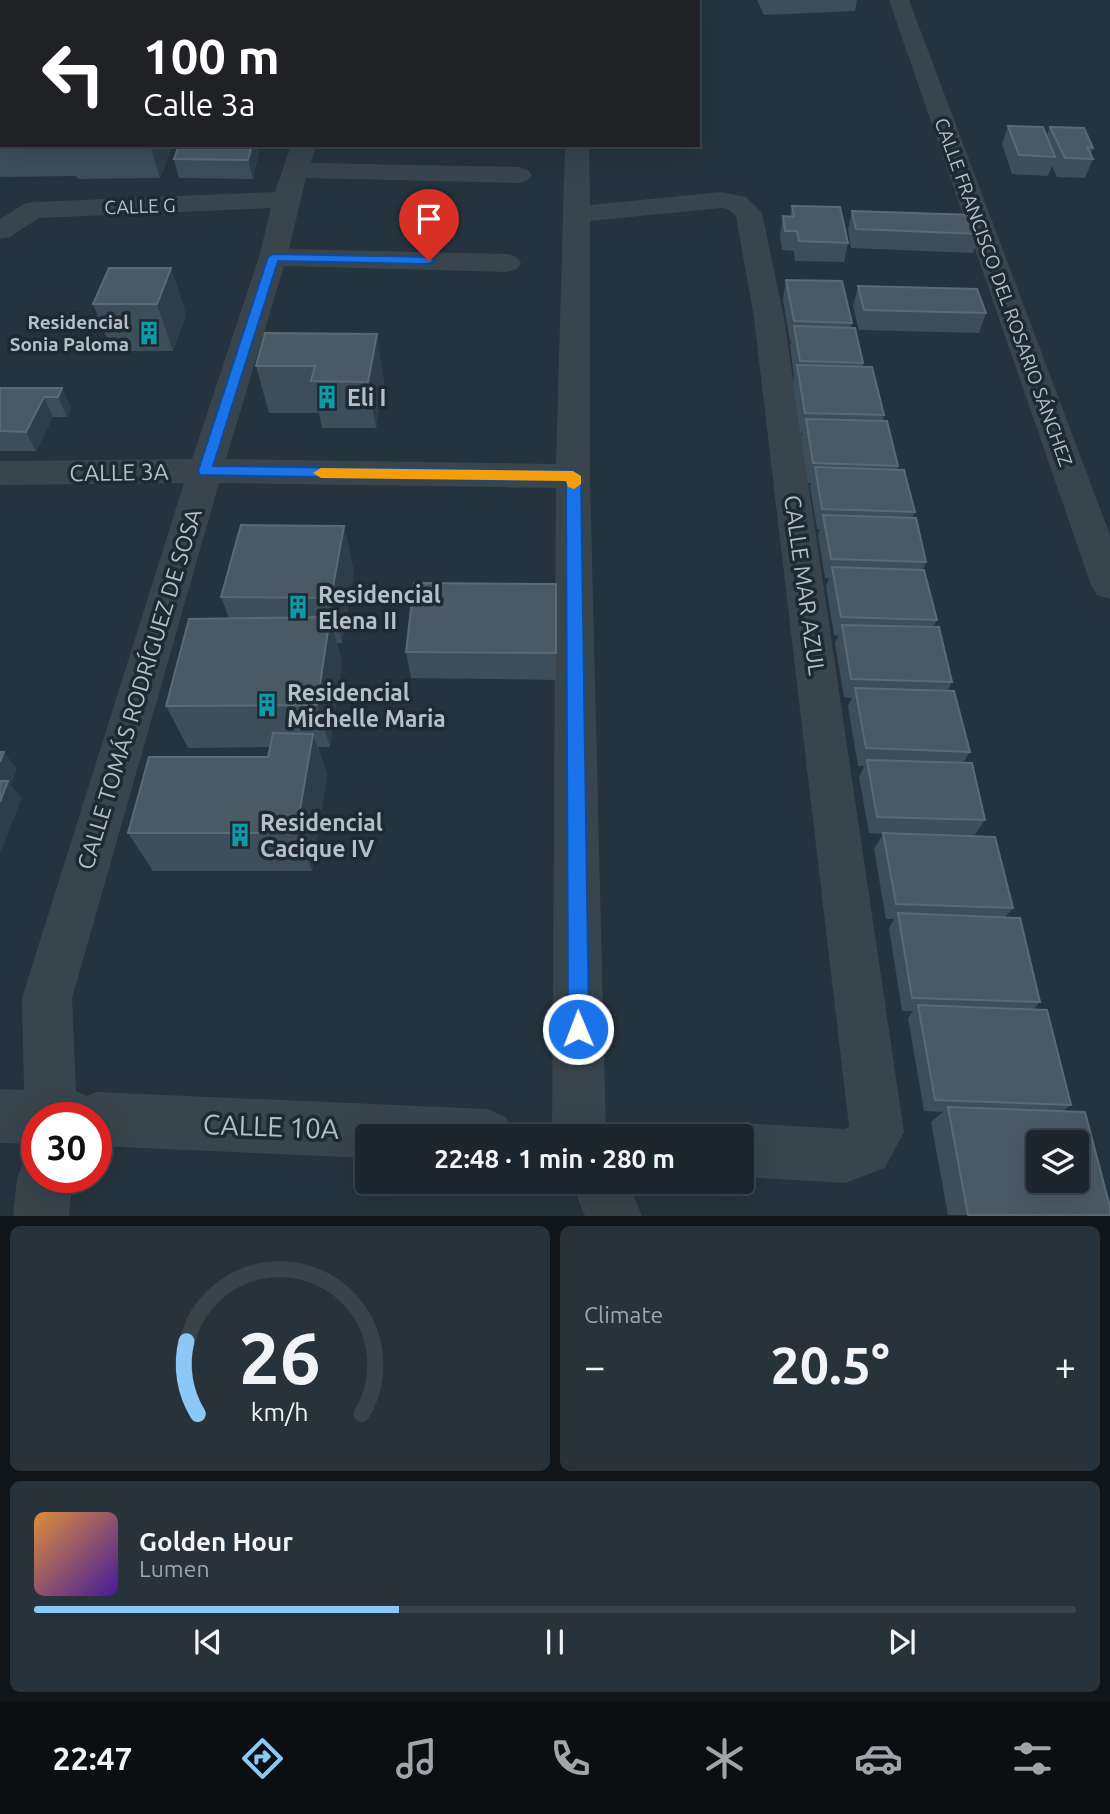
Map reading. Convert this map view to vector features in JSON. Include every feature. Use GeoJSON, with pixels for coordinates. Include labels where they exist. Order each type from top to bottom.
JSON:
{"type":"FeatureCollection","features":[{"type":"Feature","properties":{"kind":"street","name":"CALLE FRANCISCO DEL ROSARIO SÁNCHEZ"},"geometry":{"type":"LineString","coordinates":[[899,0],[1110,585]]}},
{"type":"Feature","properties":{"kind":"street"},"geometry":{"type":"LineString","coordinates":[[577,147],[573,476],[579,1124]]}},
{"type":"Feature","properties":{"kind":"street","name":"CALLE G"},"geometry":{"type":"LineString","coordinates":[[1,233],[13,220],[33,210],[296,172],[519,175]]}},
{"type":"Feature","properties":{"kind":"street","name":"CALLE TOMÁS RODRÍGUEZ DE SOSA"},"geometry":{"type":"LineString","coordinates":[[64,1102],[47,1050],[47,998],[205,471],[273,257],[296,172]]}},
{"type":"Feature","properties":{"kind":"street","name":"CALLE MAR AZUL"},"geometry":{"type":"LineString","coordinates":[[578,214],[720,200],[737,203],[749,213],[769,318],[877,1132],[866,1149],[845,1156],[754,1151]]}},
{"type":"Feature","properties":{"kind":"street"},"geometry":{"type":"LineString","coordinates":[[273,257],[507,262]]}},
{"type":"Feature","properties":{"kind":"street","name":"CALLE 3A"},"geometry":{"type":"LineString","coordinates":[[0,473],[205,471],[573,476]]}},
{"type":"Feature","properties":{"kind":"street","name":"CALLE 10A"},"geometry":{"type":"LineString","coordinates":[[0,1116],[21,1117]]}},
{"type":"Feature","properties":{"kind":"street","name":"CALLE 10A"},"geometry":{"type":"LineString","coordinates":[[112,1120],[355,1130]]}},
{"type":"Feature","properties":{"kind":"street"},"geometry":{"type":"LineString","coordinates":[[41,1216],[44,1193]]}},
{"type":"Feature","properties":{"kind":"street"},"geometry":{"type":"LineString","coordinates":[[581,1194],[582,1216]]}},
{"type":"Feature","properties":{"kind":"street"},"geometry":{"type":"LineString","coordinates":[[604,1194],[614,1216]]}},
{"type":"Feature","properties":{"kind":"building"},"geometry":{"type":"Polygon","coordinates":[[[1008,126],[1043,127],[1055,157],[1019,155],[1008,126]]]}},
{"type":"Feature","properties":{"kind":"building"},"geometry":{"type":"Polygon","coordinates":[[[1050,127],[1084,128],[1093,148],[1087,147],[1093,159],[1065,158],[1050,127]]]}},
{"type":"Feature","properties":{"kind":"building"},"geometry":{"type":"Polygon","coordinates":[[[178,147],[251,147],[248,160],[174,159],[178,147]]]}},
{"type":"Feature","properties":{"kind":"building"},"geometry":{"type":"Polygon","coordinates":[[[792,206],[840,207],[848,243],[799,241],[797,231],[785,231],[783,216],[794,217],[792,206]]]}},
{"type":"Feature","properties":{"kind":"building"},"geometry":{"type":"Polygon","coordinates":[[[852,211],[974,215],[980,234],[856,229],[852,211]]]}},
{"type":"Feature","properties":{"kind":"building"},"geometry":{"type":"Polygon","coordinates":[[[109,268],[171,268],[157,304],[93,304],[109,268]]]}},
{"type":"Feature","properties":{"kind":"building"},"geometry":{"type":"Polygon","coordinates":[[[786,280],[842,281],[852,323],[794,321],[786,280]]]}},
{"type":"Feature","properties":{"kind":"building"},"geometry":{"type":"Polygon","coordinates":[[[858,286],[977,289],[986,313],[864,310],[858,286]]]}},
{"type":"Feature","properties":{"kind":"building"},"geometry":{"type":"Polygon","coordinates":[[[794,326],[855,328],[863,363],[800,361],[794,326]]]}},
{"type":"Feature","properties":{"kind":"building"},"geometry":{"type":"Polygon","coordinates":[[[265,333],[377,334],[368,382],[311,381],[315,366],[256,366],[265,333]]]}},
{"type":"Feature","properties":{"kind":"building"},"geometry":{"type":"Polygon","coordinates":[[[797,365],[872,367],[884,415],[805,413],[797,365]]]}},
{"type":"Feature","properties":{"kind":"building"},"geometry":{"type":"Polygon","coordinates":[[[0,388],[62,388],[58,397],[44,397],[26,432],[0,431],[0,388]]]}},
{"type":"Feature","properties":{"kind":"building"},"geometry":{"type":"Polygon","coordinates":[[[806,419],[887,421],[898,466],[813,463],[806,419]]]}},
{"type":"Feature","properties":{"kind":"building"},"geometry":{"type":"Polygon","coordinates":[[[815,467],[904,470],[915,512],[822,509],[815,467]]]}},
{"type":"Feature","properties":{"kind":"building"},"geometry":{"type":"Polygon","coordinates":[[[823,515],[916,518],[926,562],[831,559],[823,515]]]}},
{"type":"Feature","properties":{"kind":"building"},"geometry":{"type":"Polygon","coordinates":[[[241,525],[344,526],[331,598],[221,597],[241,525]]]}},
{"type":"Feature","properties":{"kind":"building"},"geometry":{"type":"Polygon","coordinates":[[[832,567],[924,570],[937,620],[841,617],[832,567]]]}},
{"type":"Feature","properties":{"kind":"building"},"geometry":{"type":"Polygon","coordinates":[[[414,583],[556,584],[556,653],[406,652],[414,583]]]}},
{"type":"Feature","properties":{"kind":"building"},"geometry":{"type":"Polygon","coordinates":[[[330,617],[317,705],[166,706],[189,619],[330,617]]]}},
{"type":"Feature","properties":{"kind":"building"},"geometry":{"type":"Polygon","coordinates":[[[842,625],[939,627],[952,682],[851,679],[842,625]]]}},
{"type":"Feature","properties":{"kind":"building"},"geometry":{"type":"Polygon","coordinates":[[[855,688],[954,691],[970,752],[866,748],[855,688]]]}},
{"type":"Feature","properties":{"kind":"building"},"geometry":{"type":"Polygon","coordinates":[[[273,733],[313,734],[296,833],[128,833],[149,757],[268,757],[273,733]]]}},
{"type":"Feature","properties":{"kind":"building"},"geometry":{"type":"Polygon","coordinates":[[[867,760],[972,763],[985,820],[877,817],[867,760]]]}},
{"type":"Feature","properties":{"kind":"building"},"geometry":{"type":"Polygon","coordinates":[[[0,781],[8,781],[0,802],[0,781]]]}},
{"type":"Feature","properties":{"kind":"building"},"geometry":{"type":"Polygon","coordinates":[[[883,833],[995,837],[1013,908],[896,904],[883,833]]]}},
{"type":"Feature","properties":{"kind":"building"},"geometry":{"type":"Polygon","coordinates":[[[898,913],[1020,918],[1040,1002],[912,998],[898,913]]]}},
{"type":"Feature","properties":{"kind":"building"},"geometry":{"type":"Polygon","coordinates":[[[918,1005],[1047,1010],[1071,1105],[935,1100],[918,1005]]]}},
{"type":"Feature","properties":{"kind":"building"},"geometry":{"type":"Polygon","coordinates":[[[948,1107],[1085,1112],[1110,1215],[968,1215],[948,1107]]]}},
{"type":"Feature","properties":{"kind":"slow traffic"},"geometry":{"type":"LineString","coordinates":[[321,473],[573,476],[574,484]]}},
{"type":"Feature","properties":{"kind":"place","name":"Residencial Sonia Paloma"},"geometry":{"type":"Point","coordinates":[149,333]}},
{"type":"Feature","properties":{"kind":"place","name":"Eli I"},"geometry":{"type":"Point","coordinates":[327,397]}},
{"type":"Feature","properties":{"kind":"place","name":"Residencial Elena II"},"geometry":{"type":"Point","coordinates":[298,607]}},
{"type":"Feature","properties":{"kind":"place","name":"Residencial Michelle Maria"},"geometry":{"type":"Point","coordinates":[267,705]}},
{"type":"Feature","properties":{"kind":"place","name":"Residencial Cacique IV"},"geometry":{"type":"Point","coordinates":[240,835]}},
{"type":"Feature","properties":{"kind":"route"},"geometry":{"type":"LineString","coordinates":[[429,261],[273,257],[205,471],[573,476],[578,1029]]}}]}
